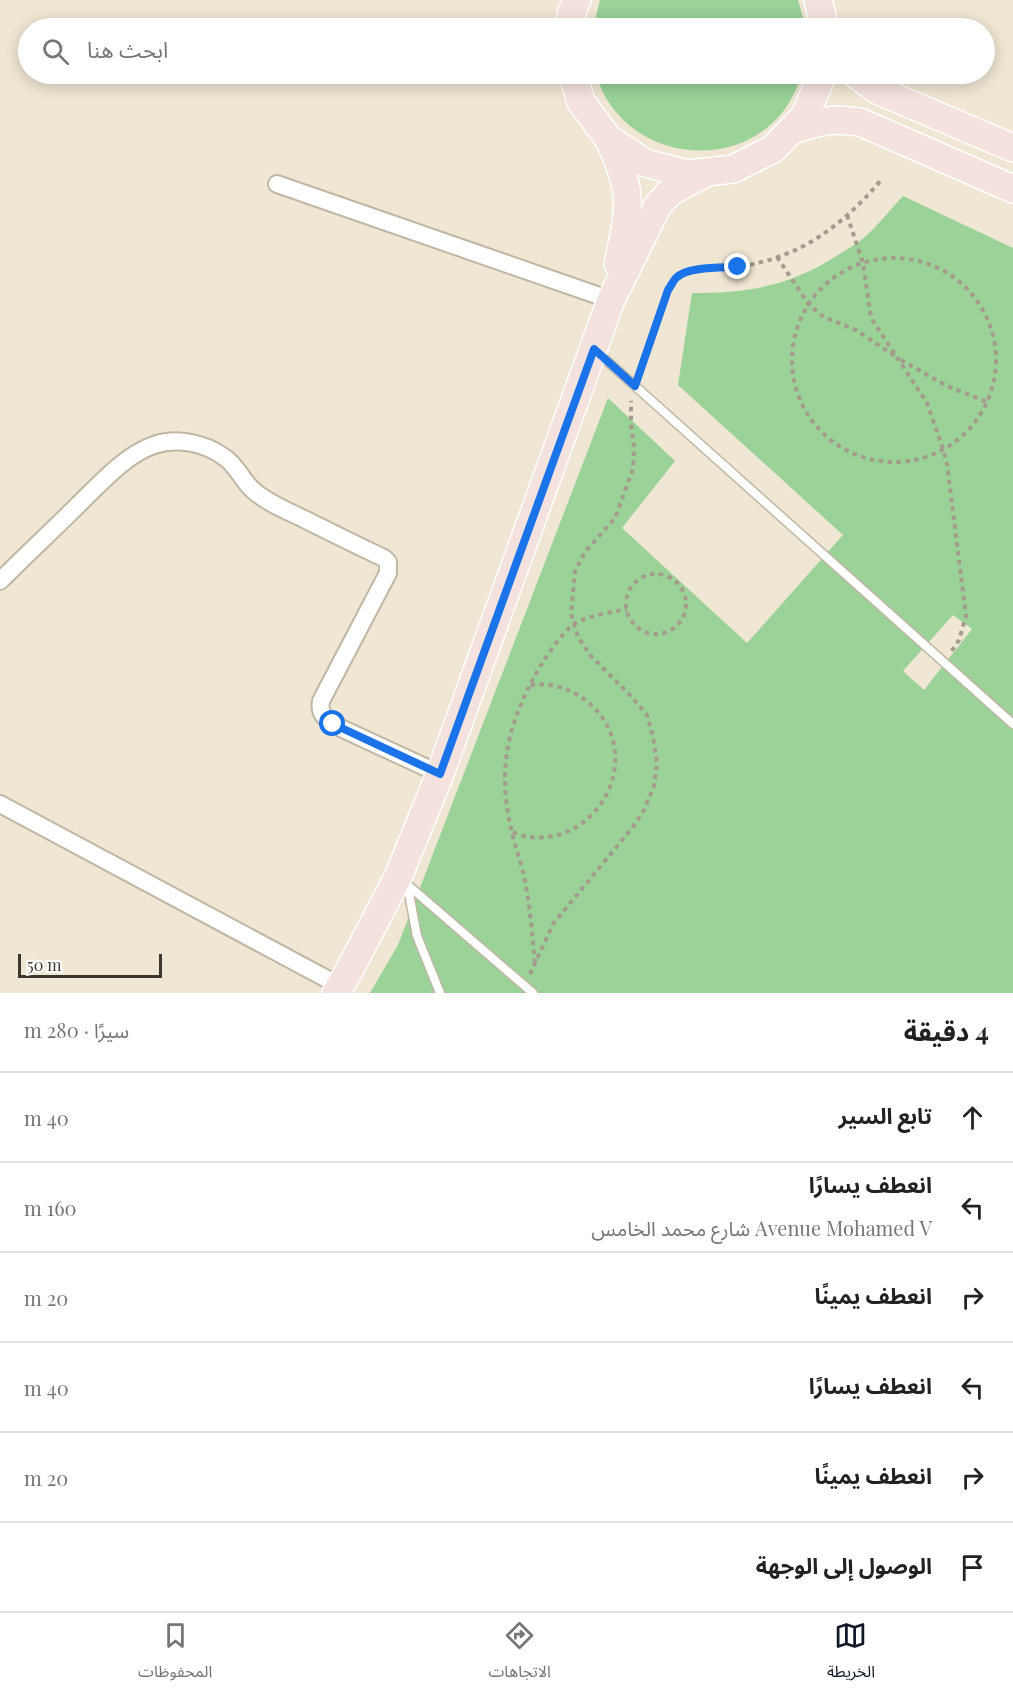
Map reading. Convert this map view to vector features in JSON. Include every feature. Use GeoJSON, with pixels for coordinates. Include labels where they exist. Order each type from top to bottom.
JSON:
{"type":"FeatureCollection","features":[{"type":"Feature","properties":{"kind":"main road"},"geometry":{"type":"LineString","coordinates":[[571,18],[577,0]]}},
{"type":"Feature","properties":{"kind":"main road"},"geometry":{"type":"LineString","coordinates":[[576,84],[581,102],[608,138],[621,164],[627,190],[628,218],[611,300]]}},
{"type":"Feature","properties":{"kind":"main road"},"geometry":{"type":"LineString","coordinates":[[608,138],[645,163],[688,174],[733,169],[773,149],[804,117],[819,84]]}},
{"type":"Feature","properties":{"kind":"main road"},"geometry":{"type":"LineString","coordinates":[[869,84],[877,90],[1013,148]]}},
{"type":"Feature","properties":{"kind":"main road"},"geometry":{"type":"LineString","coordinates":[[792,130],[836,119],[860,122],[1013,189]]}},
{"type":"Feature","properties":{"kind":"main road"},"geometry":{"type":"LineString","coordinates":[[338,989],[402,880],[611,300],[658,205],[670,192],[707,172]]}},
{"type":"Feature","properties":{"kind":"street"},"geometry":{"type":"LineString","coordinates":[[277,184],[611,300]]}},
{"type":"Feature","properties":{"kind":"street"},"geometry":{"type":"LineString","coordinates":[[0,581],[111,473],[134,456],[154,445],[169,442],[189,442],[208,449],[226,458],[254,491],[272,503],[388,562],[388,573],[321,701],[320,708],[322,716],[333,724],[440,774]]}},
{"type":"Feature","properties":{"kind":"street"},"geometry":{"type":"LineString","coordinates":[[0,804],[338,989]]}},
{"type":"Feature","properties":{"kind":"lane"},"geometry":{"type":"LineString","coordinates":[[594,349],[1013,724]]}},
{"type":"Feature","properties":{"kind":"lane"},"geometry":{"type":"LineString","coordinates":[[402,880],[533,993]]}},
{"type":"Feature","properties":{"kind":"lane"},"geometry":{"type":"LineString","coordinates":[[402,880],[417,936],[440,993]]}},
{"type":"Feature","properties":{"kind":"path"},"geometry":{"type":"LineString","coordinates":[[524,985],[535,967],[553,924],[633,827],[644,810],[654,786],[657,763],[653,737],[646,715],[628,693],[590,655],[578,637],[571,614],[575,571],[585,552],[615,518],[633,469],[634,447],[630,405],[668,290],[675,278],[683,273],[738,267],[777,257],[799,248],[831,229],[847,216],[862,203],[881,180]]}},
{"type":"Feature","properties":{"kind":"path"},"geometry":{"type":"LineString","coordinates":[[847,216],[863,263],[871,318],[927,403],[947,464],[966,616],[959,640],[943,662]]}},
{"type":"Feature","properties":{"kind":"path"},"geometry":{"type":"LineString","coordinates":[[777,257],[809,305],[824,317],[856,330],[898,359],[947,386],[987,402]]}},
{"type":"Feature","properties":{"kind":"path"},"geometry":{"type":"LineString","coordinates":[[881,257],[916,259],[949,272],[975,296],[992,327],[997,359],[992,392],[987,402],[977,420],[954,443],[925,458],[893,463],[861,457],[832,442],[810,418],[796,389],[792,354],[800,319],[819,290],[847,268],[863,263],[881,257]]}},
{"type":"Feature","properties":{"kind":"path"},"geometry":{"type":"LineString","coordinates":[[664,574],[680,585],[685,594],[685,614],[673,629],[664,633],[644,632],[630,619],[627,609],[630,590],[644,576],[664,574]]}},
{"type":"Feature","properties":{"kind":"path"},"geometry":{"type":"LineString","coordinates":[[535,967],[532,922],[505,795],[506,752],[518,707],[542,662],[574,624],[627,609]]}},
{"type":"Feature","properties":{"kind":"path"},"geometry":{"type":"LineString","coordinates":[[512,832],[530,837],[555,836],[578,826],[598,810],[610,788],[616,764],[613,740],[603,718],[588,700],[567,688],[544,683],[530,685]]}},
{"type":"Feature","properties":{"kind":"green space"},"geometry":{"type":"Polygon","coordinates":[[[600,0],[798,0],[803,18],[596,18],[600,0]]]}},
{"type":"Feature","properties":{"kind":"green space"},"geometry":{"type":"Polygon","coordinates":[[[600,84],[798,84],[785,109],[758,134],[732,146],[705,151],[676,148],[650,139],[627,123],[608,101],[600,84]]]}},
{"type":"Feature","properties":{"kind":"green space"},"geometry":{"type":"Polygon","coordinates":[[[903,196],[1013,248],[1013,993],[370,993],[398,945],[608,398],[675,461],[622,528],[747,643],[843,535],[678,385],[692,293],[751,289],[786,281],[803,274],[862,240],[903,196]],[[953,615],[903,671],[924,690],[972,629],[953,615]]]}},
{"type":"Feature","properties":{"kind":"route"},"geometry":{"type":"LineString","coordinates":[[333,724],[440,774],[594,349],[635,386],[668,290],[675,278],[695,270],[738,267]]}}]}
